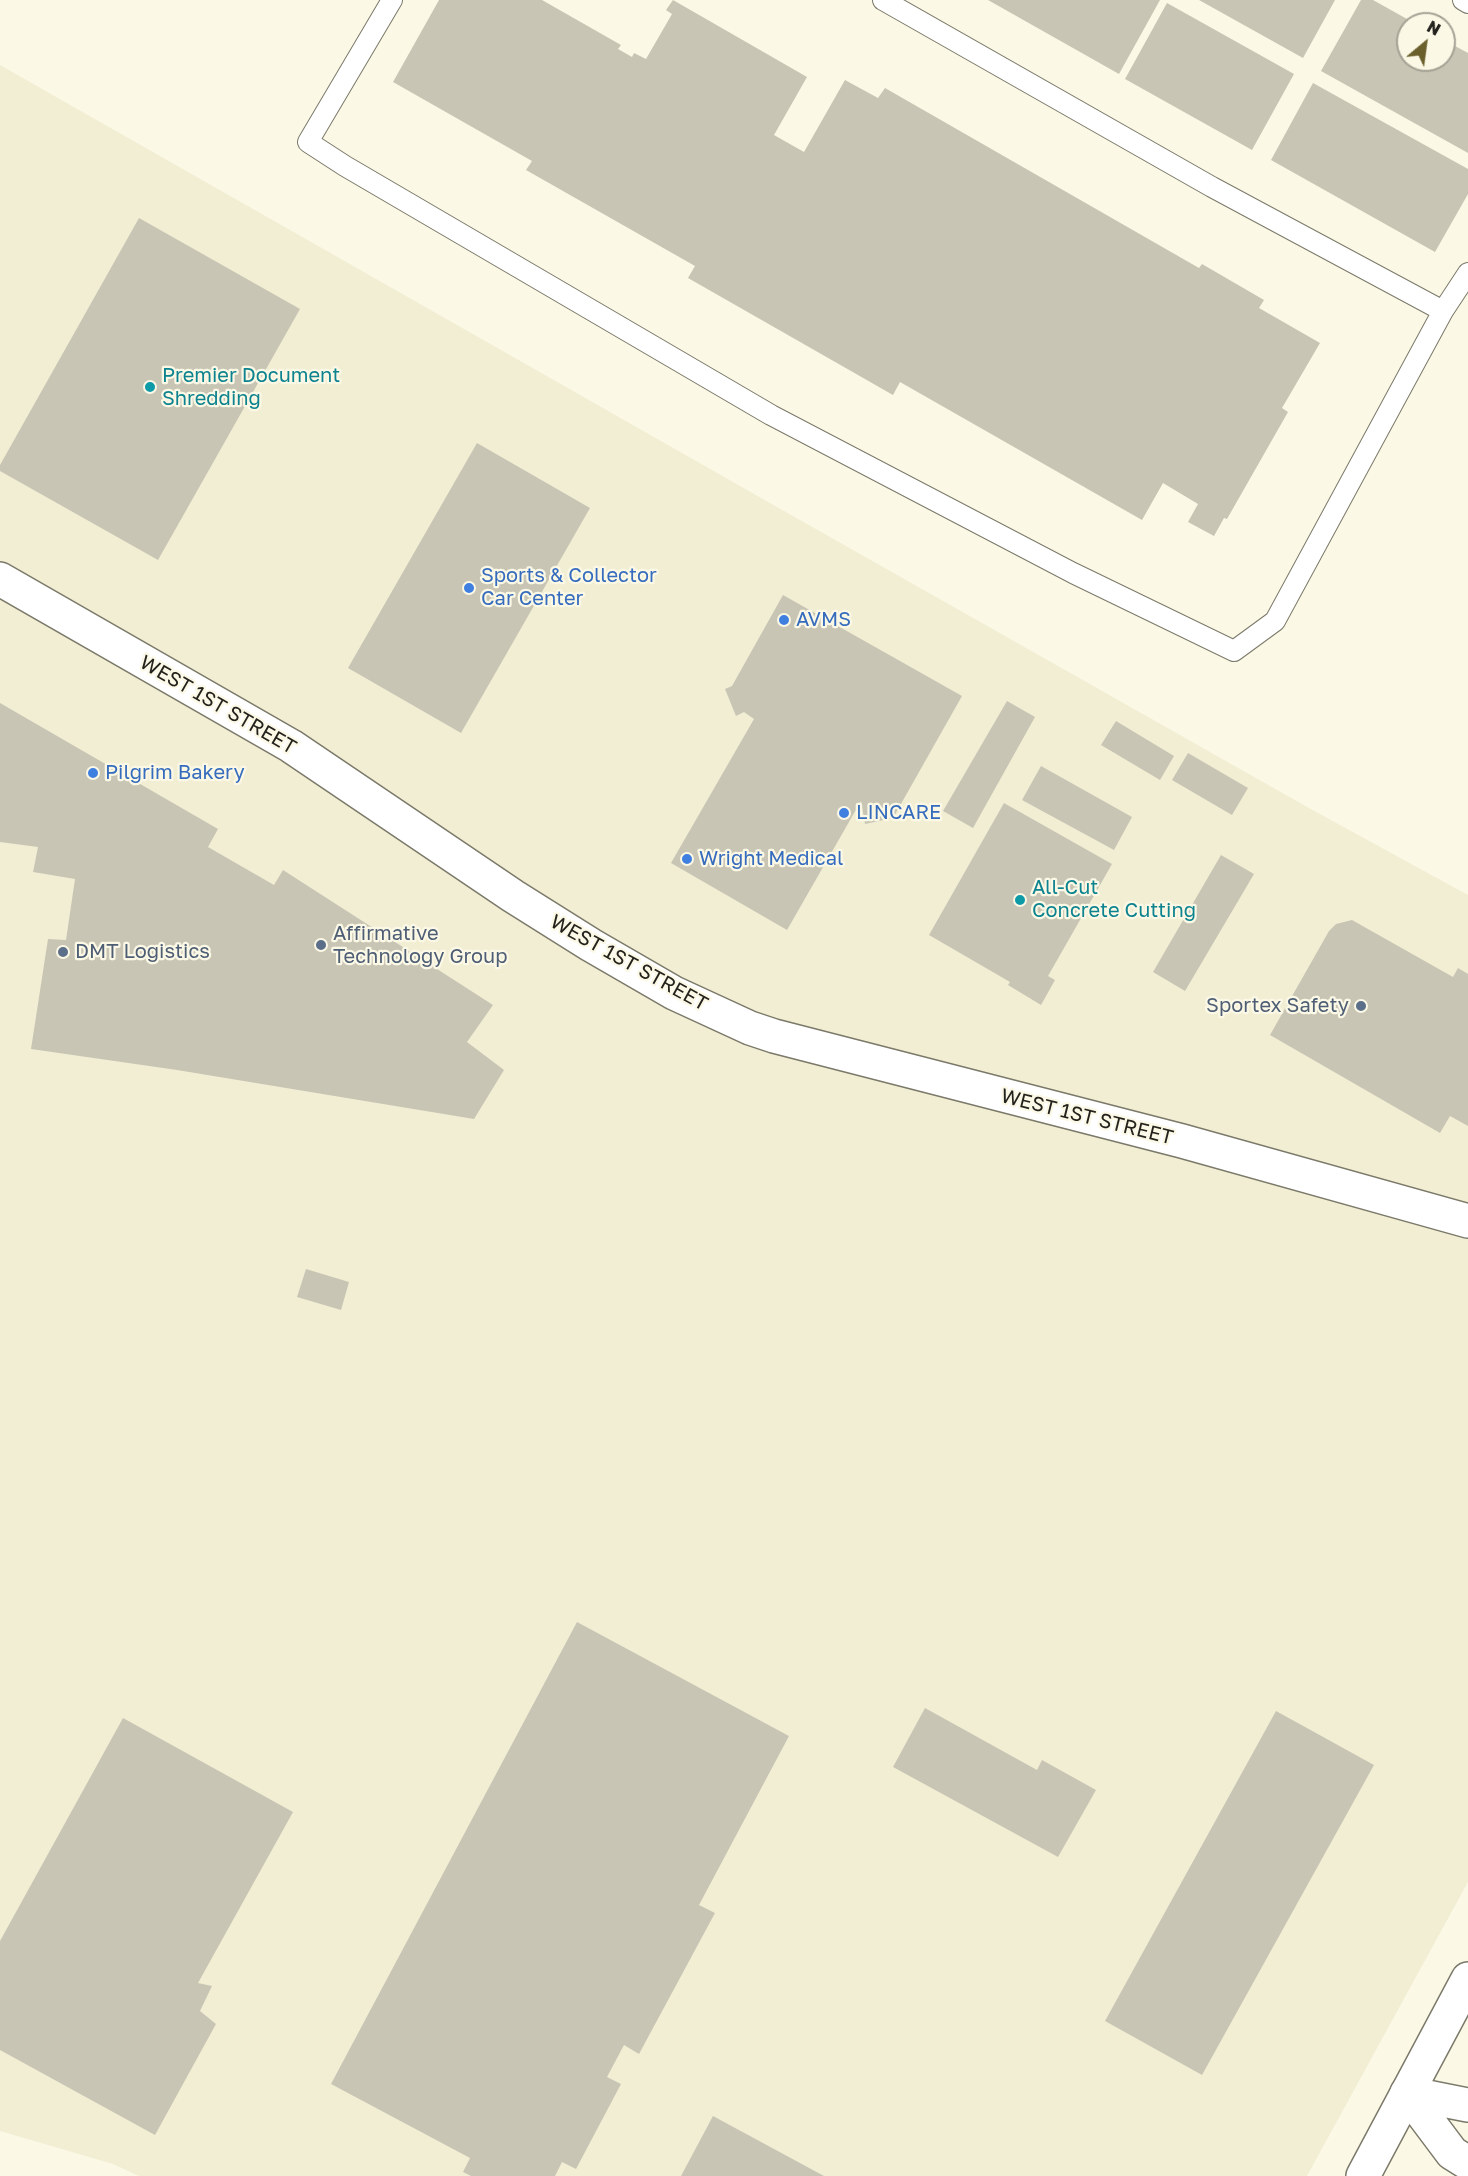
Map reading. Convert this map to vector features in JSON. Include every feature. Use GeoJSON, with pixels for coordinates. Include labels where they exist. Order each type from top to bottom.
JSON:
{"type":"FeatureCollection","features":[{"type":"Feature","properties":{"kind":"street","name":"WEST 1ST STREET"},"geometry":{"type":"LineString","coordinates":[[0,579],[291,746],[513,896],[591,945],[674,993],[750,1028],[1182,1141],[1468,1221]]}},
{"type":"Feature","properties":{"kind":"street"},"geometry":{"type":"LineString","coordinates":[[1363,2176],[1468,1979]]}},
{"type":"Feature","properties":{"kind":"street"},"geometry":{"type":"LineString","coordinates":[[1407,2093],[1468,2105]]}},
{"type":"Feature","properties":{"kind":"street"},"geometry":{"type":"LineString","coordinates":[[1407,2093],[1452,2153],[1468,2163]]}},
{"type":"Feature","properties":{"kind":"lane"},"geometry":{"type":"LineString","coordinates":[[392,0],[308,142],[345,166],[771,415],[1073,573],[1234,651],[1275,621],[1443,311],[1468,273]]}},
{"type":"Feature","properties":{"kind":"lane"},"geometry":{"type":"LineString","coordinates":[[883,0],[1212,187],[1443,311]]}},
{"type":"Feature","properties":{"kind":"lane"},"geometry":{"type":"LineString","coordinates":[[1463,0],[1468,3]]}},
{"type":"Feature","properties":{"kind":"shaded area"},"geometry":{"type":"Polygon","coordinates":[[[0,65],[1309,808],[1468,895],[1468,1882],[1307,2176],[139,2176],[113,2164],[0,2131],[0,65]]]}},
{"type":"Feature","properties":{"kind":"building"},"geometry":{"type":"Polygon","coordinates":[[[439,0],[542,0],[621,45],[618,49],[632,57],[634,53],[646,59],[672,14],[666,10],[673,0],[807,77],[774,135],[804,152],[845,80],[878,98],[885,88],[1199,268],[1202,264],[1264,300],[1259,308],[1320,343],[1282,408],[1288,412],[1227,519],[1224,518],[1214,536],[1188,522],[1198,504],[1163,483],[1142,520],[900,382],[893,395],[688,278],[695,266],[526,170],[532,161],[393,82],[439,0]]]}},
{"type":"Feature","properties":{"kind":"building"},"geometry":{"type":"Polygon","coordinates":[[[988,0],[1160,0],[1119,74],[988,0]]]}},
{"type":"Feature","properties":{"kind":"building"},"geometry":{"type":"Polygon","coordinates":[[[1199,0],[1335,0],[1303,58],[1199,0]]]}},
{"type":"Feature","properties":{"kind":"building"},"geometry":{"type":"Polygon","coordinates":[[[1361,0],[1373,0],[1396,13],[1396,72],[1456,72],[1456,46],[1468,53],[1468,153],[1321,71],[1361,0]]]}},
{"type":"Feature","properties":{"kind":"building"},"geometry":{"type":"Polygon","coordinates":[[[1167,3],[1294,74],[1252,150],[1125,79],[1167,3]]]}},
{"type":"Feature","properties":{"kind":"building"},"geometry":{"type":"Polygon","coordinates":[[[1313,83],[1468,169],[1468,194],[1435,252],[1271,160],[1313,83]]]}},
{"type":"Feature","properties":{"kind":"building","name":"Premier Document Shredding"},"geometry":{"type":"Polygon","coordinates":[[[139,218],[300,309],[158,560],[0,471],[0,465],[139,218]]]}},
{"type":"Feature","properties":{"kind":"building","name":"Sports & Collector Car Center"},"geometry":{"type":"Polygon","coordinates":[[[477,443],[590,508],[461,733],[348,668],[477,443]]]}},
{"type":"Feature","properties":{"kind":"building"},"geometry":{"type":"Polygon","coordinates":[[[783,595],[962,696],[893,818],[865,824],[861,801],[787,930],[671,863],[754,719],[744,712],[736,716],[725,689],[732,686],[783,595]]]}},
{"type":"Feature","properties":{"kind":"building"},"geometry":{"type":"Polygon","coordinates":[[[1007,701],[1035,717],[973,828],[943,811],[1007,701]]]}},
{"type":"Feature","properties":{"kind":"building"},"geometry":{"type":"Polygon","coordinates":[[[0,703],[218,829],[208,847],[274,885],[283,870],[493,1005],[467,1042],[504,1070],[474,1119],[177,1070],[31,1049],[48,939],[66,940],[75,879],[33,872],[38,847],[0,842],[0,703]]]}},
{"type":"Feature","properties":{"kind":"building"},"geometry":{"type":"Polygon","coordinates":[[[1116,721],[1174,756],[1160,780],[1101,745],[1116,721]]]}},
{"type":"Feature","properties":{"kind":"building"},"geometry":{"type":"Polygon","coordinates":[[[1188,753],[1248,788],[1232,815],[1172,780],[1188,753]]]}},
{"type":"Feature","properties":{"kind":"building"},"geometry":{"type":"Polygon","coordinates":[[[1041,766],[1132,817],[1114,850],[1022,800],[1041,766]]]}},
{"type":"Feature","properties":{"kind":"building","name":"All-Cut Concrete Cutting"},"geometry":{"type":"Polygon","coordinates":[[[1004,803],[1112,864],[1048,976],[1055,980],[1041,1005],[1008,985],[1010,982],[929,935],[1004,803]]]}},
{"type":"Feature","properties":{"kind":"building"},"geometry":{"type":"Polygon","coordinates":[[[1221,855],[1254,874],[1185,991],[1153,972],[1221,855]]]}},
{"type":"Feature","properties":{"kind":"building","name":"Sportex Safety"},"geometry":{"type":"Polygon","coordinates":[[[1352,920],[1453,977],[1458,968],[1468,974],[1468,1126],[1450,1116],[1440,1133],[1270,1035],[1329,931],[1336,924],[1352,920]]]}},
{"type":"Feature","properties":{"kind":"building"},"geometry":{"type":"Polygon","coordinates":[[[306,1269],[349,1282],[341,1310],[297,1297],[306,1269]]]}},
{"type":"Feature","properties":{"kind":"building"},"geometry":{"type":"Polygon","coordinates":[[[577,1622],[789,1736],[699,1905],[715,1913],[639,2054],[624,2045],[607,2077],[621,2084],[576,2169],[562,2162],[555,2176],[471,2176],[463,2172],[470,2158],[331,2084],[577,1622]]]}},
{"type":"Feature","properties":{"kind":"building"},"geometry":{"type":"Polygon","coordinates":[[[925,1708],[1037,1770],[1042,1760],[1096,1790],[1058,1857],[893,1767],[925,1708]]]}},
{"type":"Feature","properties":{"kind":"building"},"geometry":{"type":"Polygon","coordinates":[[[1276,1711],[1374,1765],[1202,2075],[1105,2021],[1276,1711]]]}},
{"type":"Feature","properties":{"kind":"building"},"geometry":{"type":"Polygon","coordinates":[[[123,1718],[293,1812],[198,1983],[212,1986],[200,2011],[216,2024],[155,2135],[0,2050],[0,1941],[123,1718]]]}},
{"type":"Feature","properties":{"kind":"building"},"geometry":{"type":"Polygon","coordinates":[[[713,2116],[824,2176],[681,2176],[713,2116]]]}},
{"type":"Feature","properties":{"kind":"place","name":"Premier Document Shredding"},"geometry":{"type":"Point","coordinates":[150,387]}},
{"type":"Feature","properties":{"kind":"place","name":"Sports & Collector Car Center"},"geometry":{"type":"Point","coordinates":[469,588]}},
{"type":"Feature","properties":{"kind":"place","name":"AVMS"},"geometry":{"type":"Point","coordinates":[784,620]}},
{"type":"Feature","properties":{"kind":"place","name":"Pilgrim Bakery"},"geometry":{"type":"Point","coordinates":[93,773]}},
{"type":"Feature","properties":{"kind":"place","name":"LINCARE"},"geometry":{"type":"Point","coordinates":[844,813]}},
{"type":"Feature","properties":{"kind":"place","name":"Wright Medical"},"geometry":{"type":"Point","coordinates":[687,859]}},
{"type":"Feature","properties":{"kind":"place","name":"All-Cut Concrete Cutting"},"geometry":{"type":"Point","coordinates":[1020,900]}},
{"type":"Feature","properties":{"kind":"place","name":"Affirmative Technology Group"},"geometry":{"type":"Point","coordinates":[321,945]}},
{"type":"Feature","properties":{"kind":"place","name":"DMT Logistics"},"geometry":{"type":"Point","coordinates":[63,952]}},
{"type":"Feature","properties":{"kind":"place","name":"Sportex Safety"},"geometry":{"type":"Point","coordinates":[1361,1006]}}]}
